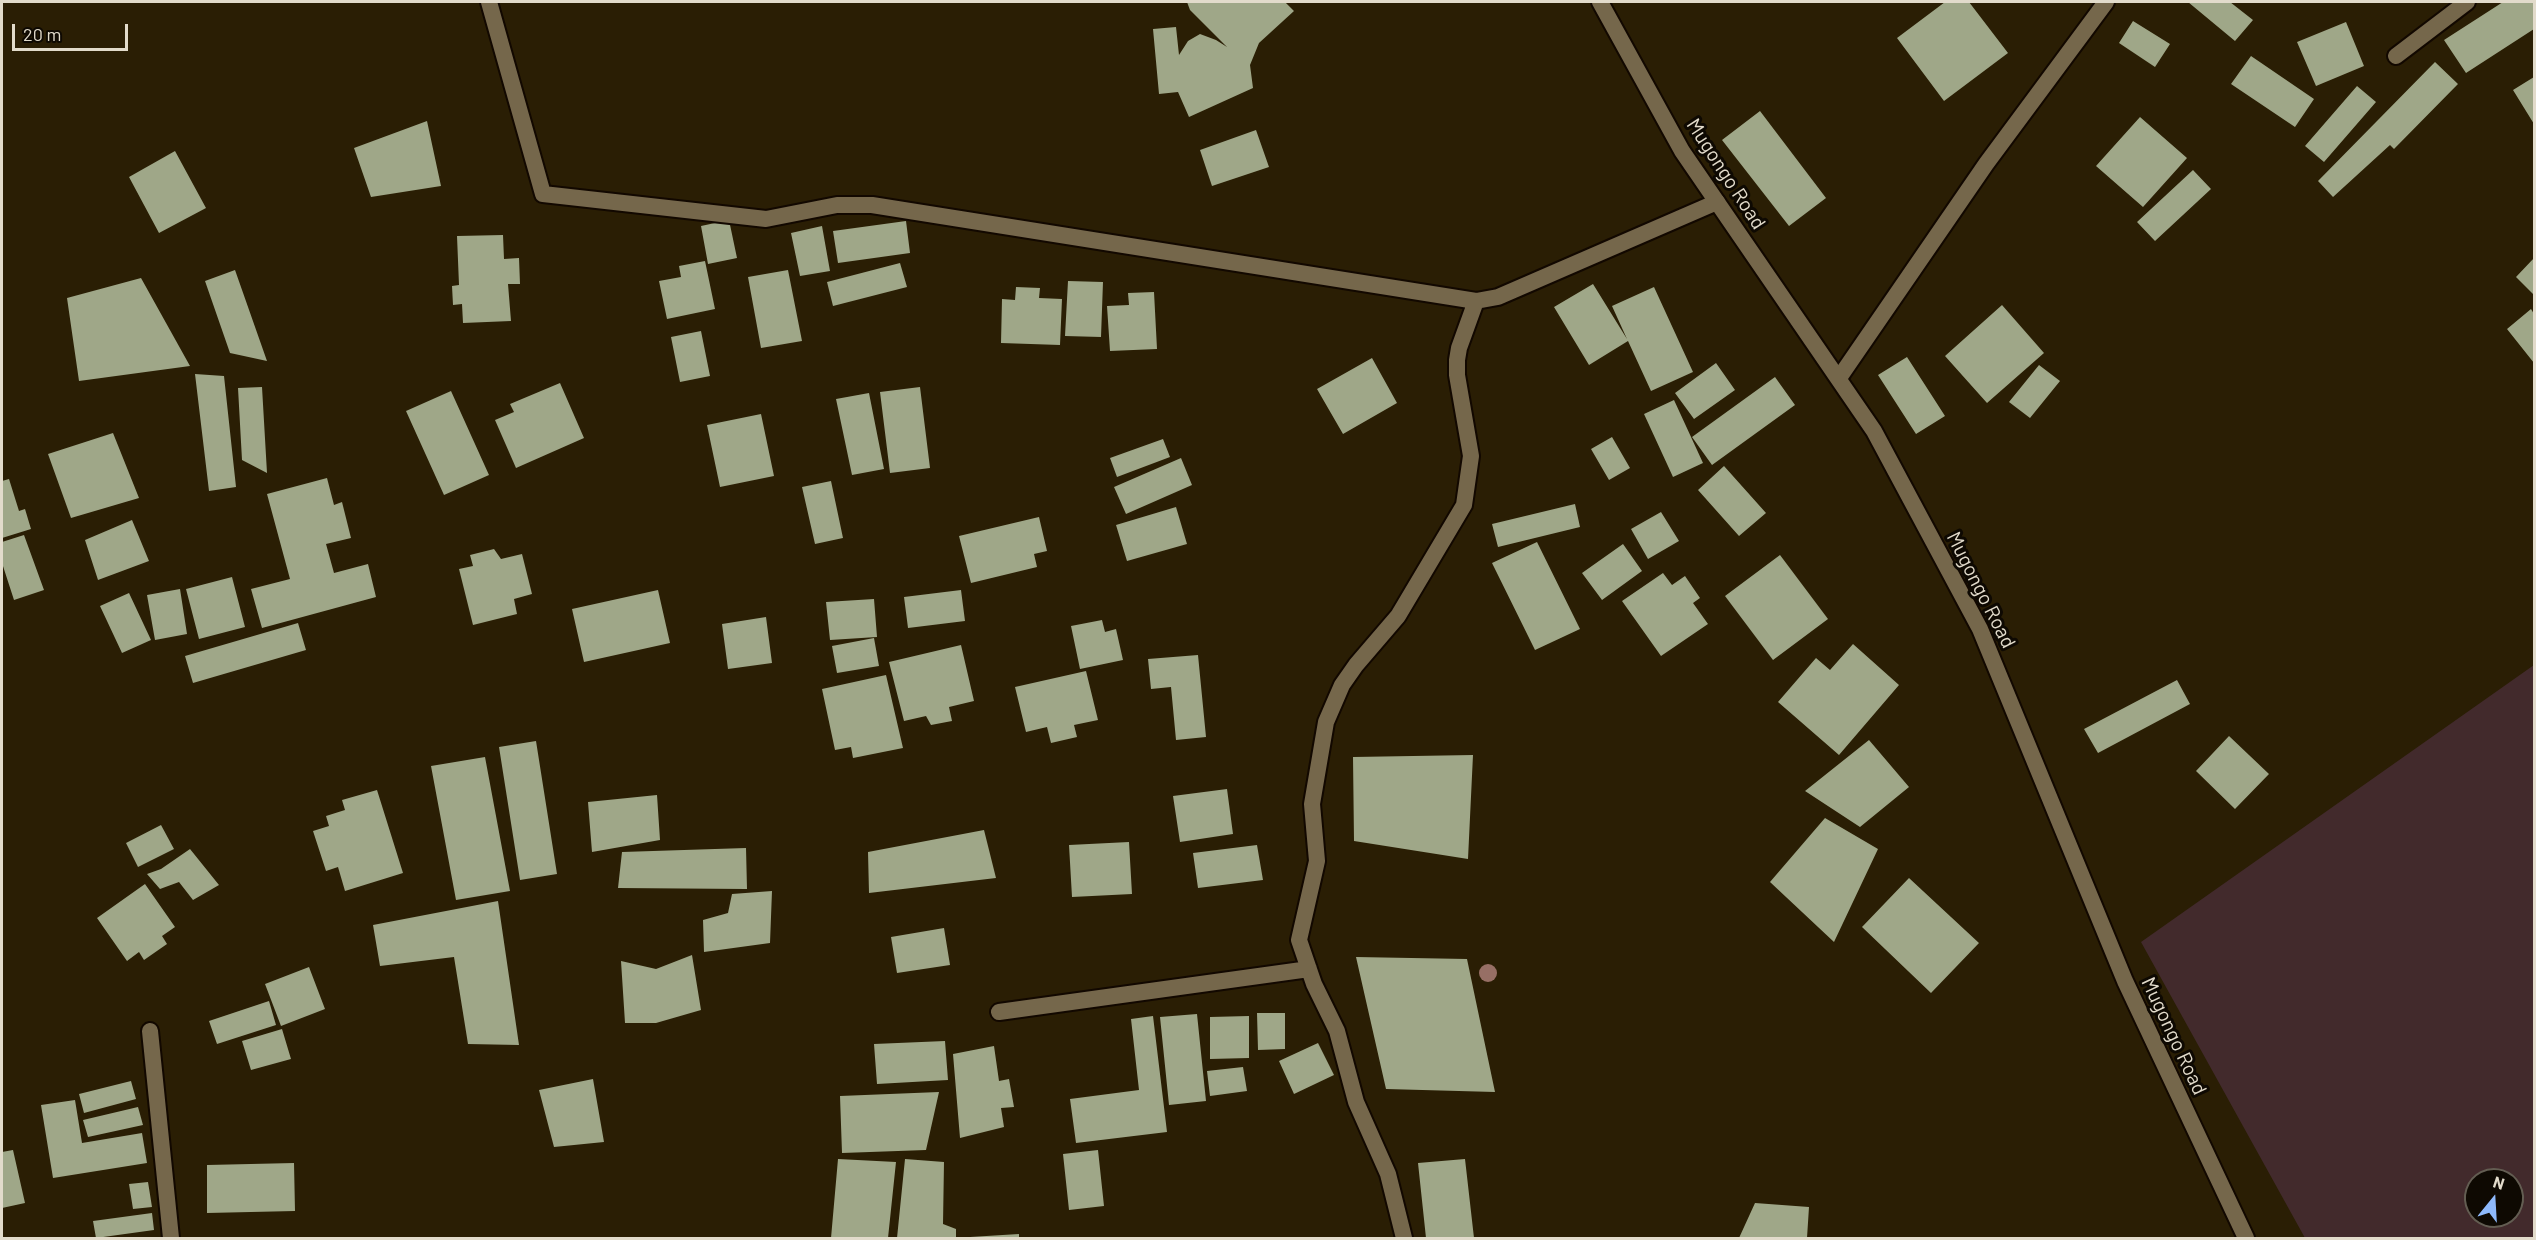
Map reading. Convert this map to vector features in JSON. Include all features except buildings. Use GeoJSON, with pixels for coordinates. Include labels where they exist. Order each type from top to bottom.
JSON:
{"type":"FeatureCollection","features":[{"type":"Feature","properties":{"kind":"street"},"geometry":{"type":"LineString","coordinates":[[489,2],[543,194],[766,219],[837,205],[872,205],[1476,301],[1498,297],[1717,202]]}},
{"type":"Feature","properties":{"kind":"street","name":"Mugongo Road"},"geometry":{"type":"LineString","coordinates":[[1600,2],[1682,151],[1874,432],[1980,629],[2125,981],[2246,1239]]}},
{"type":"Feature","properties":{"kind":"street"},"geometry":{"type":"LineString","coordinates":[[1839,378],[1986,164],[2106,2]]}},
{"type":"Feature","properties":{"kind":"street"},"geometry":{"type":"LineString","coordinates":[[2396,56],[2467,2]]}},
{"type":"Feature","properties":{"kind":"street"},"geometry":{"type":"LineString","coordinates":[[1404,1239],[1388,1174],[1356,1102],[1337,1031],[1314,984],[1299,940],[1317,861],[1312,804],[1326,722],[1342,685],[1398,616],[1464,505],[1471,456],[1456,375],[1459,348],[1476,301]]}},
{"type":"Feature","properties":{"kind":"street"},"geometry":{"type":"LineString","coordinates":[[999,1012],[1309,969]]}},
{"type":"Feature","properties":{"kind":"street"},"geometry":{"type":"LineString","coordinates":[[150,1031],[171,1239]]}},
{"type":"Feature","properties":{"kind":"shaded area"},"geometry":{"type":"Polygon","coordinates":[[[2534,665],[2534,1238],[2305,1238],[2141,942],[2534,665]]]}}]}
